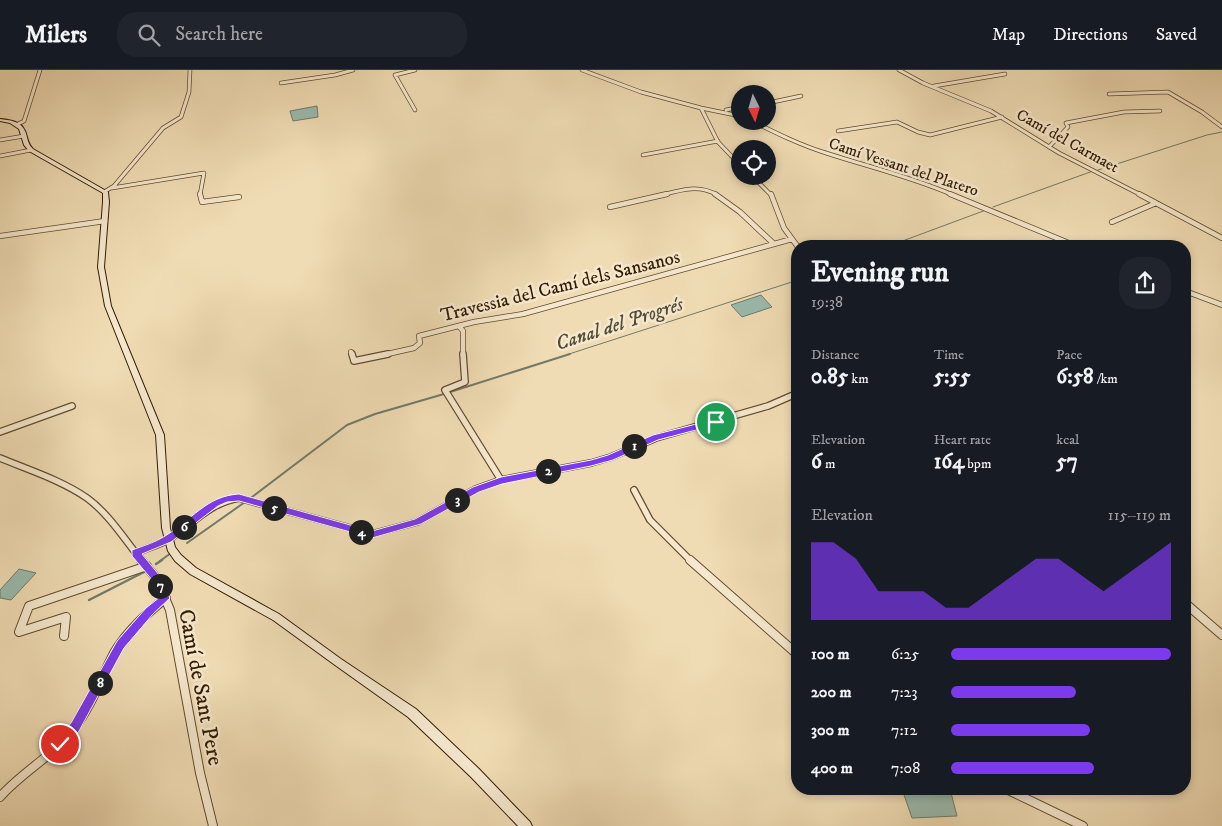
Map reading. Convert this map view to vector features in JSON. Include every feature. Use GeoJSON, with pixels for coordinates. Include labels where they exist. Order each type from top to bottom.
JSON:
{"type":"FeatureCollection","features":[{"type":"Feature","properties":{"kind":"main road"},"geometry":{"type":"LineString","coordinates":[[0,120],[18,124],[24,132],[25,144],[31,150],[108,190],[102,267],[108,306],[116,330],[160,435],[168,540],[178,558],[193,572],[276,617],[412,713],[475,773],[526,826]]}},
{"type":"Feature","properties":{"kind":"street"},"geometry":{"type":"LineString","coordinates":[[18,124],[24,121],[40,70]]}},
{"type":"Feature","properties":{"kind":"street"},"geometry":{"type":"LineString","coordinates":[[108,190],[162,128],[181,117],[189,92],[190,70]]}},
{"type":"Feature","properties":{"kind":"street"},"geometry":{"type":"LineString","coordinates":[[280,83],[336,75],[353,70]]}},
{"type":"Feature","properties":{"kind":"street"},"geometry":{"type":"LineString","coordinates":[[415,70],[395,75],[415,110]]}},
{"type":"Feature","properties":{"kind":"street"},"geometry":{"type":"LineString","coordinates":[[582,70],[641,92],[701,108],[731,114]]}},
{"type":"Feature","properties":{"kind":"street","name":"Camí del Carmaet"},"geometry":{"type":"LineString","coordinates":[[899,70],[932,87],[966,99],[1002,117],[1049,147],[1222,238]]}},
{"type":"Feature","properties":{"kind":"street"},"geometry":{"type":"LineString","coordinates":[[932,87],[1005,74]]}},
{"type":"Feature","properties":{"kind":"street"},"geometry":{"type":"LineString","coordinates":[[1109,94],[1168,92],[1202,112],[1222,127]]}},
{"type":"Feature","properties":{"kind":"street"},"geometry":{"type":"LineString","coordinates":[[776,101],[801,96]]}},
{"type":"Feature","properties":{"kind":"street"},"geometry":{"type":"LineString","coordinates":[[701,108],[718,141],[731,155]]}},
{"type":"Feature","properties":{"kind":"street"},"geometry":{"type":"LineString","coordinates":[[721,111],[731,109]]}},
{"type":"Feature","properties":{"kind":"street"},"geometry":{"type":"LineString","coordinates":[[1049,147],[1068,127],[1066,123],[1121,111],[1160,111]]}},
{"type":"Feature","properties":{"kind":"street"},"geometry":{"type":"LineString","coordinates":[[838,131],[897,122],[918,132],[930,135],[1002,117]]}},
{"type":"Feature","properties":{"kind":"street","name":"Camí Vessant del Platero"},"geometry":{"type":"LineString","coordinates":[[771,130],[826,153],[890,171],[981,205],[1062,240]]}},
{"type":"Feature","properties":{"kind":"street"},"geometry":{"type":"LineString","coordinates":[[0,140],[24,136]]}},
{"type":"Feature","properties":{"kind":"street"},"geometry":{"type":"LineString","coordinates":[[643,155],[718,141]]}},
{"type":"Feature","properties":{"kind":"street"},"geometry":{"type":"LineString","coordinates":[[0,156],[31,150]]}},
{"type":"Feature","properties":{"kind":"street"},"geometry":{"type":"LineString","coordinates":[[108,190],[204,174],[200,193],[202,202],[239,197]]}},
{"type":"Feature","properties":{"kind":"street"},"geometry":{"type":"LineString","coordinates":[[762,185],[771,194],[784,228],[792,239]]}},
{"type":"Feature","properties":{"kind":"street"},"geometry":{"type":"LineString","coordinates":[[610,207],[626,205],[689,189],[706,189],[736,209],[773,243]]}},
{"type":"Feature","properties":{"kind":"street"},"geometry":{"type":"LineString","coordinates":[[1112,222],[1156,203]]}},
{"type":"Feature","properties":{"kind":"street"},"geometry":{"type":"LineString","coordinates":[[0,236],[105,220]]}},
{"type":"Feature","properties":{"kind":"street","name":"Travessia del Camí dels Sansanos"},"geometry":{"type":"LineString","coordinates":[[351,352],[354,361],[414,348],[420,343],[419,336],[459,326],[523,314],[741,255],[773,243],[792,239]]}},
{"type":"Feature","properties":{"kind":"street"},"geometry":{"type":"LineString","coordinates":[[1191,293],[1222,305]]}},
{"type":"Feature","properties":{"kind":"street"},"geometry":{"type":"LineString","coordinates":[[459,326],[463,331],[461,342],[465,382],[445,390],[501,480]]}},
{"type":"Feature","properties":{"kind":"street"},"geometry":{"type":"LineString","coordinates":[[136,553],[168,540],[215,503],[226,499],[239,498],[372,534],[417,522],[476,489],[501,480],[610,458],[656,438],[768,406],[791,395]]}},
{"type":"Feature","properties":{"kind":"street"},"geometry":{"type":"LineString","coordinates":[[0,432],[72,406]]}},
{"type":"Feature","properties":{"kind":"street","name":"Camí de Sant Pere"},"geometry":{"type":"LineString","coordinates":[[0,458],[65,485],[87,498],[102,511],[157,579],[170,610],[200,773],[214,826]]}},
{"type":"Feature","properties":{"kind":"street"},"geometry":{"type":"LineString","coordinates":[[634,490],[650,520],[672,545],[791,649]]}},
{"type":"Feature","properties":{"kind":"street"},"geometry":{"type":"LineString","coordinates":[[64,636],[66,617],[19,632],[29,606],[147,566]]}},
{"type":"Feature","properties":{"kind":"street"},"geometry":{"type":"LineString","coordinates":[[0,798],[21,774],[60,744],[75,727],[120,644],[150,611],[166,598]]}},
{"type":"Feature","properties":{"kind":"street"},"geometry":{"type":"LineString","coordinates":[[1191,608],[1222,635]]}},
{"type":"Feature","properties":{"kind":"street"},"geometry":{"type":"LineString","coordinates":[[1019,795],[1082,826]]}},
{"type":"Feature","properties":{"kind":"water"},"geometry":{"type":"Polygon","coordinates":[[[317,106],[318,117],[293,121],[290,111],[317,106]]]}},
{"type":"Feature","properties":{"kind":"water"},"geometry":{"type":"Polygon","coordinates":[[[761,295],[772,307],[742,317],[731,305],[761,295]]]}},
{"type":"Feature","properties":{"kind":"water"},"geometry":{"type":"Polygon","coordinates":[[[19,569],[36,573],[11,600],[0,598],[0,590],[19,569]]]}},
{"type":"Feature","properties":{"kind":"water"},"geometry":{"type":"Polygon","coordinates":[[[904,795],[952,795],[957,816],[912,818],[904,795]]]}},
{"type":"Feature","properties":{"kind":"waterway","name":"Canal del Progrés"},"geometry":{"type":"LineString","coordinates":[[1098,170],[1207,135],[1222,132]]}},
{"type":"Feature","properties":{"kind":"waterway","name":"Canal del Progrés"},"geometry":{"type":"LineString","coordinates":[[993,207],[1093,171]]}},
{"type":"Feature","properties":{"kind":"waterway","name":"Canal del Progrés"},"geometry":{"type":"LineString","coordinates":[[905,240],[986,210]]}},
{"type":"Feature","properties":{"kind":"waterway","name":"Canal del Progrés"},"geometry":{"type":"LineString","coordinates":[[566,355],[791,282]]}},
{"type":"Feature","properties":{"kind":"waterway","name":"Canal del Progrés"},"geometry":{"type":"LineString","coordinates":[[450,392],[570,354]]}},
{"type":"Feature","properties":{"kind":"waterway","name":"Canal del Progrés"},"geometry":{"type":"LineString","coordinates":[[252,497],[347,425],[375,414],[444,394]]}},
{"type":"Feature","properties":{"kind":"waterway","name":"Canal del Progrés"},"geometry":{"type":"LineString","coordinates":[[187,543],[245,502]]}},
{"type":"Feature","properties":{"kind":"waterway","name":"Canal del Progrés"},"geometry":{"type":"LineString","coordinates":[[160,561],[171,553]]}},
{"type":"Feature","properties":{"kind":"waterway","name":"Canal del Progrés"},"geometry":{"type":"LineString","coordinates":[[156,564],[162,560]]}},
{"type":"Feature","properties":{"kind":"waterway","name":"Canal del Progrés"},"geometry":{"type":"LineString","coordinates":[[89,600],[144,572]]}},
{"type":"Feature","properties":{"kind":"route"},"geometry":{"type":"LineString","coordinates":[[60,744],[75,727],[90,703],[120,644],[150,611],[166,598],[157,579],[136,553],[168,540],[215,503],[226,499],[239,498],[372,534],[417,522],[476,489],[501,480],[610,458],[640,443],[716,422]]}}]}
